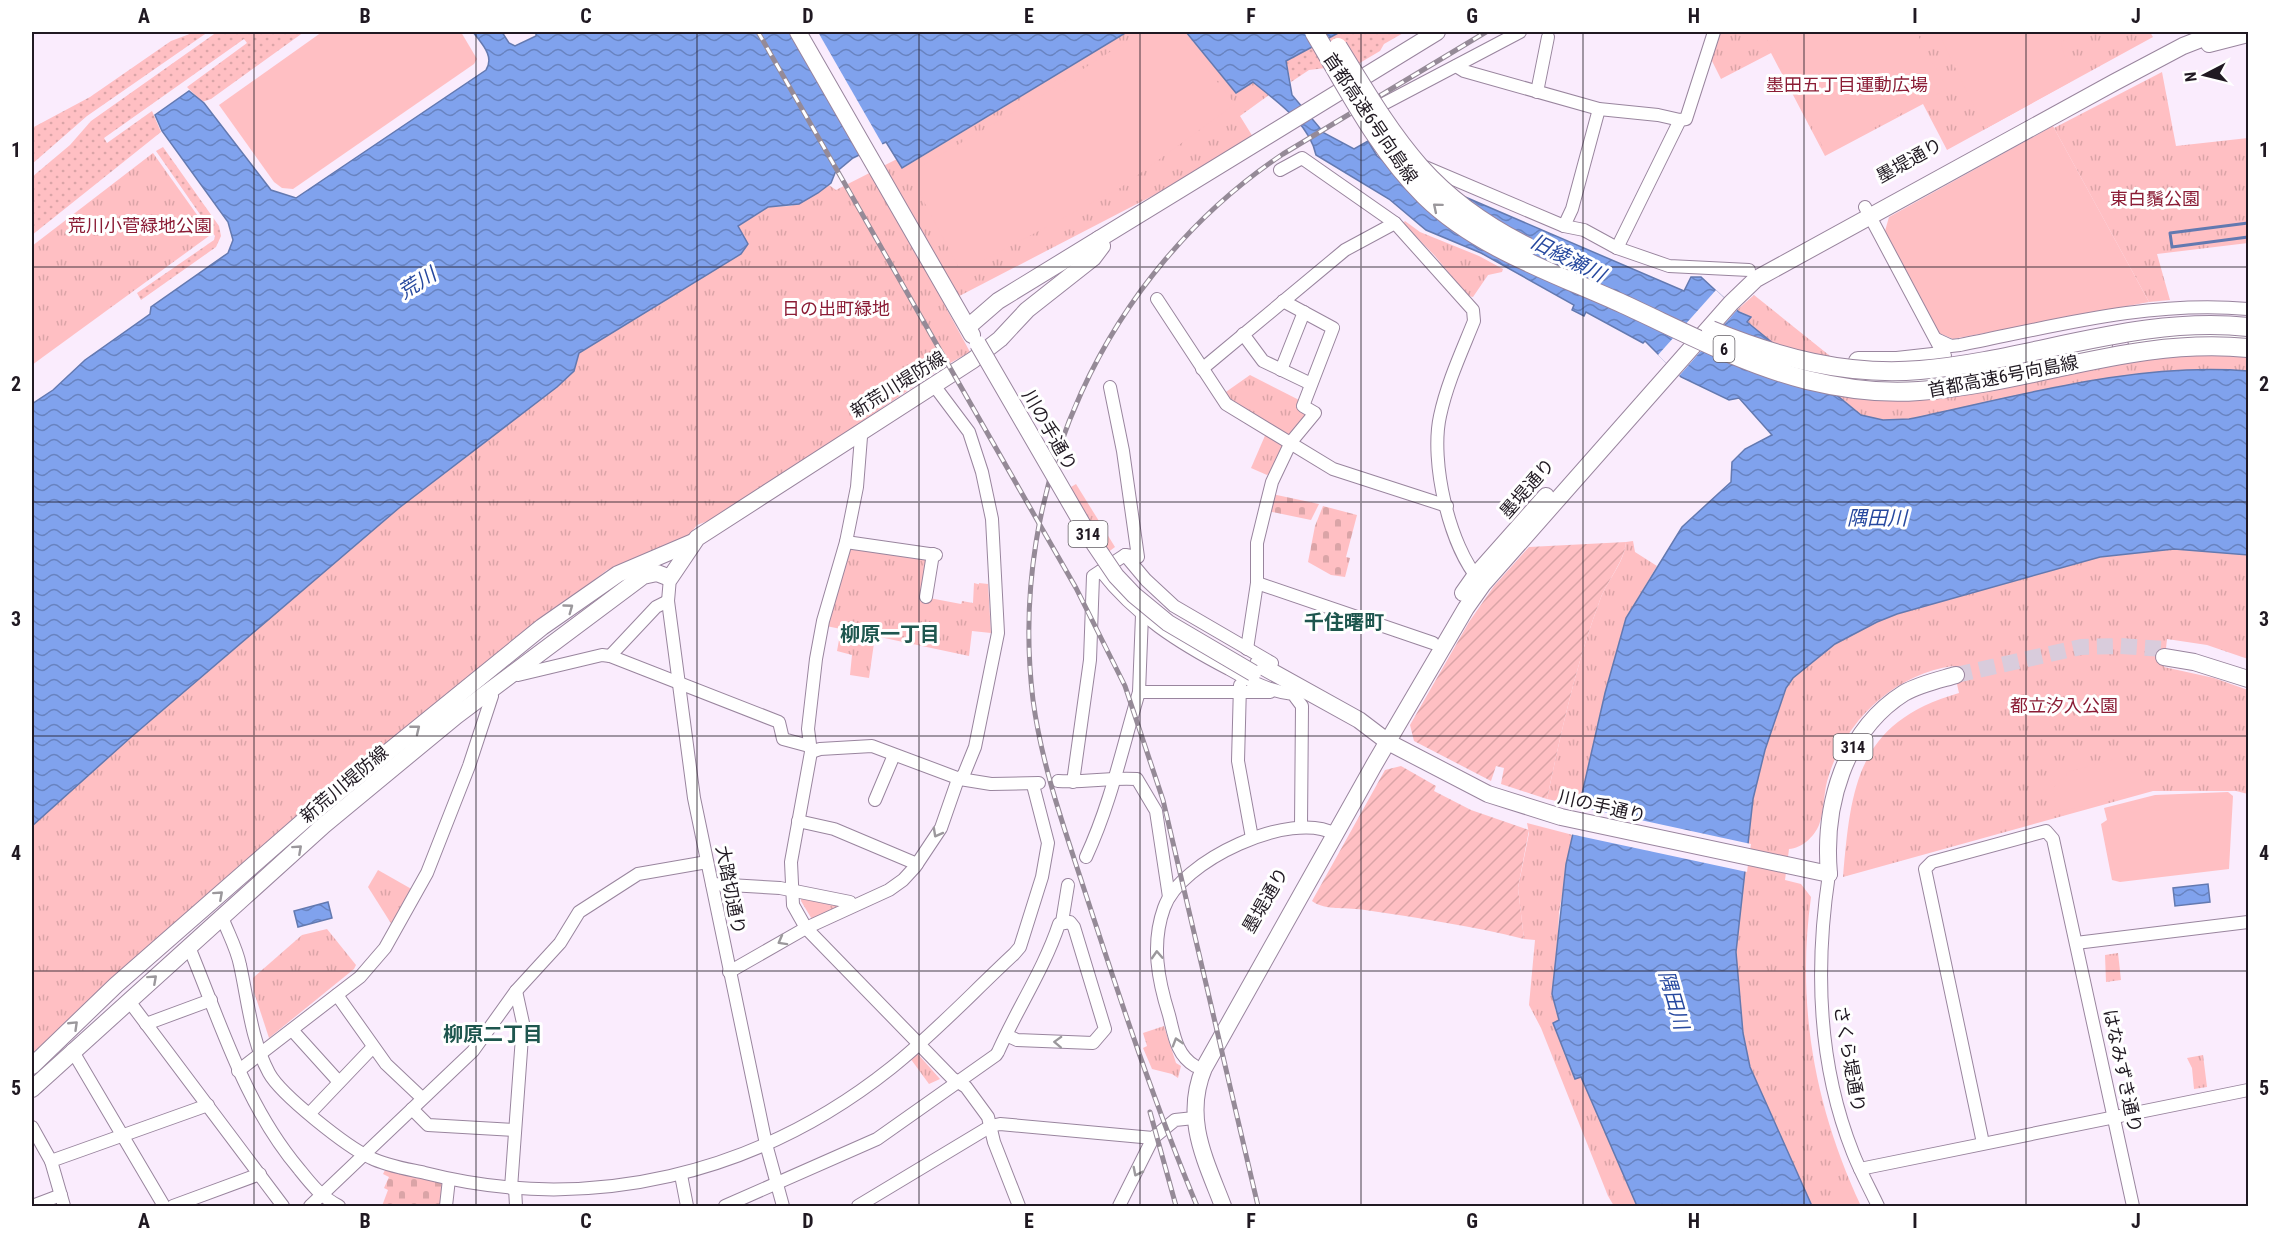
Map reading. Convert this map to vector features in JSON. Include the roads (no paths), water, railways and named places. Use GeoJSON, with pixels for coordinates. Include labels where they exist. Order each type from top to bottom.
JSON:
{"type":"FeatureCollection","features":[{"type":"Feature","properties":{"kind":"highway","name":"首都高速6号向島線"},"geometry":{"type":"LineString","coordinates":[[1314,32],[1398,165],[1442,211],[1494,244],[1522,258],[1751,361],[1826,385],[1892,392],[1972,384],[2134,351],[2189,345],[2248,348]]}},
{"type":"Feature","properties":{"kind":"highway","name":"首都高速6号向島線"},"geometry":{"type":"LineString","coordinates":[[1328,32],[1409,157],[1436,186],[1467,212],[1527,247],[1752,347],[1806,362],[1845,369],[1897,371],[1969,364],[2148,329],[2210,325],[2248,327]]}},
{"type":"Feature","properties":{"kind":"highway"},"geometry":{"type":"LineString","coordinates":[[1710,330],[1784,351],[1815,357],[1897,361],[1966,353],[2138,319],[2195,314],[2248,315]]}},
{"type":"Feature","properties":{"kind":"highway"},"geometry":{"type":"LineString","coordinates":[[1751,361],[1822,378],[1885,383],[1969,375],[2147,338],[2193,335],[2248,337]]}},
{"type":"Feature","properties":{"kind":"main road","name":"川の手通り"},"geometry":{"type":"LineString","coordinates":[[798,32],[982,342],[1090,539],[1116,576],[1134,595],[1168,623],[1251,671],[1359,720],[1384,739],[1477,789],[1561,817],[1829,874]]}},
{"type":"Feature","properties":{"kind":"main road","name":"川の手通り"},"geometry":{"type":"LineString","coordinates":[[809,32],[969,320]]}},
{"type":"Feature","properties":{"kind":"main road"},"geometry":{"type":"LineString","coordinates":[[969,320],[1437,32]]}},
{"type":"Feature","properties":{"kind":"main road","name":"墨堤通り"},"geometry":{"type":"LineString","coordinates":[[1727,300],[1765,273],[1867,211],[2189,32]]}},
{"type":"Feature","properties":{"kind":"main road","name":"墨堤通り"},"geometry":{"type":"LineString","coordinates":[[1214,1206],[1190,1146],[1188,1084],[1195,1065],[1384,739],[1433,643],[1479,580],[1727,300],[1749,270],[2167,55],[2218,32]]}},
{"type":"Feature","properties":{"kind":"main road","name":"墨堤通り"},"geometry":{"type":"LineString","coordinates":[[2167,55],[2248,34]]}},
{"type":"Feature","properties":{"kind":"main road","name":"新荒川堤防線"},"geometry":{"type":"LineString","coordinates":[[32,1066],[116,985],[308,817],[542,627],[618,573],[694,541],[857,433],[973,360],[1000,339],[1027,309],[1093,258],[1102,246],[1099,239]]}},
{"type":"Feature","properties":{"kind":"main road","name":"新荒川堤防線"},"geometry":{"type":"LineString","coordinates":[[32,1089],[72,1050],[324,825],[514,672],[643,576],[657,573],[670,578],[694,541]]}},
{"type":"Feature","properties":{"kind":"main road","name":"墨堤通り"},"geometry":{"type":"LineString","coordinates":[[1384,739],[1442,648],[1479,580]]}},
{"type":"Feature","properties":{"kind":"main road"},"geometry":{"type":"LineString","coordinates":[[2248,670],[2214,658],[2164,653],[2248,679]]}},
{"type":"Feature","properties":{"kind":"main road","name":"314"},"geometry":{"type":"LineString","coordinates":[[1829,874],[1835,856],[1846,782],[1857,756],[1873,732],[1910,700],[1957,679]]}},
{"type":"Feature","properties":{"kind":"main road","name":"墨堤通り"},"geometry":{"type":"LineString","coordinates":[[1223,1206],[1190,1119],[1197,1087],[1204,1068],[1331,832]]}},
{"type":"Feature","properties":{"kind":"street"},"geometry":{"type":"LineString","coordinates":[[1520,32],[1370,111],[1370,119],[1374,128],[1395,150],[1420,165],[1564,226],[1584,230],[1617,248],[1669,266],[1749,270]]}},
{"type":"Feature","properties":{"kind":"street"},"geometry":{"type":"LineString","coordinates":[[1456,66],[1464,71],[1599,109],[1658,115],[1680,120],[1686,119],[1714,32]]}},
{"type":"Feature","properties":{"kind":"street"},"geometry":{"type":"LineString","coordinates":[[1538,92],[1548,37]]}},
{"type":"Feature","properties":{"kind":"street"},"geometry":{"type":"LineString","coordinates":[[1564,226],[1572,209],[1599,109]]}},
{"type":"Feature","properties":{"kind":"street"},"geometry":{"type":"LineString","coordinates":[[1617,248],[1680,120]]}},
{"type":"Feature","properties":{"kind":"street"},"geometry":{"type":"LineString","coordinates":[[1280,170],[1302,158],[1395,224],[1470,305],[1474,316],[1446,396],[1438,433],[1447,506],[1456,537],[1479,580]]}},
{"type":"Feature","properties":{"kind":"street"},"geometry":{"type":"LineString","coordinates":[[1867,211],[1942,352],[1958,370],[1978,367],[1982,358],[1980,353],[1975,348],[1960,345]]}},
{"type":"Feature","properties":{"kind":"street"},"geometry":{"type":"LineString","coordinates":[[1202,369],[1345,250],[1395,224]]}},
{"type":"Feature","properties":{"kind":"street"},"geometry":{"type":"LineString","coordinates":[[1157,299],[1226,404],[1292,442],[1313,459],[1333,469],[1447,506]]}},
{"type":"Feature","properties":{"kind":"street"},"geometry":{"type":"LineString","coordinates":[[1247,649],[1257,583],[1257,543],[1266,502],[1272,482],[1292,442],[1315,413],[1303,405],[1333,328],[1283,301]]}},
{"type":"Feature","properties":{"kind":"street"},"geometry":{"type":"LineString","coordinates":[[1936,339],[1951,346],[2123,313],[2210,306],[2248,309]]}},
{"type":"Feature","properties":{"kind":"street"},"geometry":{"type":"LineString","coordinates":[[1281,370],[1304,312]]}},
{"type":"Feature","properties":{"kind":"street"},"geometry":{"type":"LineString","coordinates":[[1243,334],[1263,361],[1311,384]]}},
{"type":"Feature","properties":{"kind":"street"},"geometry":{"type":"LineString","coordinates":[[729,972],[806,928],[889,890],[903,880],[917,864],[941,828],[980,730],[998,633],[992,519],[982,472],[969,432],[933,384]]}},
{"type":"Feature","properties":{"kind":"street"},"geometry":{"type":"LineString","coordinates":[[1073,782],[1090,660],[1093,576],[1125,555],[1138,557],[1124,451],[1110,387]]}},
{"type":"Feature","properties":{"kind":"street"},"geometry":{"type":"LineString","coordinates":[[857,433],[861,437],[857,487],[846,542],[823,621],[816,659],[808,729],[810,749],[791,862],[791,890],[796,912],[806,928],[958,1083],[966,1087],[988,1117],[1019,1206]]}},
{"type":"Feature","properties":{"kind":"street"},"geometry":{"type":"LineString","coordinates":[[846,542],[935,555],[926,597]]}},
{"type":"Feature","properties":{"kind":"street"},"geometry":{"type":"LineString","coordinates":[[1125,555],[1146,580],[1174,606],[1294,676],[1295,690],[1302,706],[1301,826]]}},
{"type":"Feature","properties":{"kind":"street"},"geometry":{"type":"LineString","coordinates":[[1101,571],[1142,615],[1170,636],[1251,671],[1273,692]]}},
{"type":"Feature","properties":{"kind":"street","name":"大踏切通り"},"geometry":{"type":"LineString","coordinates":[[670,578],[668,601],[681,685],[694,798],[766,1144],[783,1206]]}},
{"type":"Feature","properties":{"kind":"street"},"geometry":{"type":"LineString","coordinates":[[1257,583],[1433,643]]}},
{"type":"Feature","properties":{"kind":"street"},"geometry":{"type":"LineString","coordinates":[[610,656],[656,607],[668,601]]}},
{"type":"Feature","properties":{"kind":"street"},"geometry":{"type":"LineString","coordinates":[[1086,857],[1101,824],[1139,692],[1142,615]]}},
{"type":"Feature","properties":{"kind":"street"},"geometry":{"type":"LineString","coordinates":[[222,917],[240,963],[248,1009],[262,1054],[269,1073],[280,1089],[366,1155],[449,1179],[513,1188],[613,1188],[681,1175],[766,1144],[844,1102],[892,1068],[940,1027],[1020,946],[1042,877],[1048,843],[1036,784],[991,784],[960,779],[872,746],[810,749],[783,739],[779,722],[610,656],[602,655],[518,675],[514,672]]}},
{"type":"Feature","properties":{"kind":"street"},"geometry":{"type":"LineString","coordinates":[[1251,671],[1239,692],[1238,761],[1252,838]]}},
{"type":"Feature","properties":{"kind":"street"},"geometry":{"type":"LineString","coordinates":[[1139,692],[1295,690]]}},
{"type":"Feature","properties":{"kind":"street"},"geometry":{"type":"LineString","coordinates":[[238,1071],[360,977],[385,948],[418,891],[469,766],[492,696],[489,692]]}},
{"type":"Feature","properties":{"kind":"street"},"geometry":{"type":"LineString","coordinates":[[875,800],[894,755]]}},
{"type":"Feature","properties":{"kind":"street"},"geometry":{"type":"LineString","coordinates":[[1058,781],[1073,782],[1116,777],[1137,779],[1156,811],[1169,897]]}},
{"type":"Feature","properties":{"kind":"street"},"geometry":{"type":"LineString","coordinates":[[798,821],[834,829],[917,864]]}},
{"type":"Feature","properties":{"kind":"street"},"geometry":{"type":"LineString","coordinates":[[1195,1065],[1181,1055],[1160,984],[1156,938],[1169,897],[1185,879],[1200,867],[1252,838],[1301,826],[1331,832]]}},
{"type":"Feature","properties":{"kind":"street","name":"はなみずき通り"},"geometry":{"type":"LineString","coordinates":[[1983,1143],[1924,869],[1928,864],[1941,859],[2030,834],[2049,832],[2054,839],[2133,1206]]}},
{"type":"Feature","properties":{"kind":"street"},"geometry":{"type":"LineString","coordinates":[[310,1206],[473,1051],[516,991],[560,943],[579,912],[638,874],[707,862]]}},
{"type":"Feature","properties":{"kind":"street","name":"さくら堤通り"},"geometry":{"type":"LineString","coordinates":[[1829,874],[1820,964],[1824,1031],[1841,1116],[1860,1169],[1878,1206]]}},
{"type":"Feature","properties":{"kind":"street"},"geometry":{"type":"LineString","coordinates":[[712,884],[791,890],[850,902],[852,906]]}},
{"type":"Feature","properties":{"kind":"street"},"geometry":{"type":"LineString","coordinates":[[725,1206],[808,1172],[877,1139],[996,1055],[1062,922],[1068,885]]}},
{"type":"Feature","properties":{"kind":"street"},"geometry":{"type":"LineString","coordinates":[[1006,1035],[1017,1040],[1093,1043],[1105,1029],[1074,927],[1070,922],[1062,922]]}},
{"type":"Feature","properties":{"kind":"street"},"geometry":{"type":"LineString","coordinates":[[2076,943],[2248,922]]}},
{"type":"Feature","properties":{"kind":"street"},"geometry":{"type":"LineString","coordinates":[[189,947],[238,1071],[270,1131],[321,1196],[339,1206]]}},
{"type":"Feature","properties":{"kind":"street"},"geometry":{"type":"LineString","coordinates":[[516,991],[523,1023],[514,1130],[513,1188],[516,1206]]}},
{"type":"Feature","properties":{"kind":"street"},"geometry":{"type":"LineString","coordinates":[[337,995],[386,1064],[422,1098]]}},
{"type":"Feature","properties":{"kind":"street"},"geometry":{"type":"LineString","coordinates":[[147,1024],[211,1000]]}},
{"type":"Feature","properties":{"kind":"street"},"geometry":{"type":"LineString","coordinates":[[129,1001],[283,1206]]}},
{"type":"Feature","properties":{"kind":"street"},"geometry":{"type":"LineString","coordinates":[[292,1030],[339,1082]]}},
{"type":"Feature","properties":{"kind":"street"},"geometry":{"type":"LineString","coordinates":[[310,1113],[373,1047]]}},
{"type":"Feature","properties":{"kind":"street"},"geometry":{"type":"LineString","coordinates":[[72,1050],[164,1206]]}},
{"type":"Feature","properties":{"kind":"street"},"geometry":{"type":"LineString","coordinates":[[1860,1169],[2248,1090]]}},
{"type":"Feature","properties":{"kind":"street"},"geometry":{"type":"LineString","coordinates":[[51,1161],[208,1105]]}},
{"type":"Feature","properties":{"kind":"street"},"geometry":{"type":"LineString","coordinates":[[412,1109],[428,1125],[514,1130]]}},
{"type":"Feature","properties":{"kind":"street"},"geometry":{"type":"LineString","coordinates":[[1119,1206],[1153,1138],[1173,1122],[1190,1119]]}},
{"type":"Feature","properties":{"kind":"street"},"geometry":{"type":"LineString","coordinates":[[858,1206],[991,1126],[1000,1124],[1035,1126],[1153,1138]]}},
{"type":"Feature","properties":{"kind":"street"},"geometry":{"type":"LineString","coordinates":[[32,1127],[51,1161],[63,1201],[32,1206]]}},
{"type":"Feature","properties":{"kind":"street"},"geometry":{"type":"LineString","coordinates":[[173,1206],[260,1174]]}},
{"type":"Feature","properties":{"kind":"street"},"geometry":{"type":"LineString","coordinates":[[681,1175],[687,1206]]}},
{"type":"Feature","properties":{"kind":"street"},"geometry":{"type":"LineString","coordinates":[[446,1206],[449,1179]]}},
{"type":"Feature","properties":{"kind":"water","name":"荒川"},"geometry":{"type":"Polygon","coordinates":[[[473,32],[502,32],[509,43],[515,46],[536,36],[536,32],[1127,32],[902,168],[886,142],[853,158],[835,173],[831,183],[799,204],[768,207],[738,226],[748,244],[741,254],[579,353],[574,371],[557,387],[399,508],[130,738],[32,826],[32,404],[53,390],[85,360],[150,314],[151,307],[228,253],[233,240],[228,222],[162,131],[155,115],[189,91],[204,103],[271,190],[296,198],[486,70],[488,55],[473,32]]]}},
{"type":"Feature","properties":{"kind":"water","name":"隅田川"},"geometry":{"type":"Polygon","coordinates":[[[1186,32],[1340,32],[1286,61],[1292,95],[1324,133],[1354,149],[1368,141],[1377,156],[1386,163],[1684,291],[1691,277],[1701,277],[1739,312],[1751,317],[1747,322],[1861,415],[1883,420],[1909,419],[2077,383],[2163,371],[2248,371],[2248,555],[2174,549],[2100,557],[1897,614],[1835,644],[1793,678],[1786,688],[1765,750],[1753,799],[1736,952],[1743,1033],[1750,1067],[1812,1206],[1637,1206],[1581,1077],[1575,1079],[1553,1023],[1559,1020],[1552,994],[1566,864],[1605,693],[1626,618],[1682,527],[1731,482],[1732,462],[1745,449],[1772,435],[1739,398],[1729,400],[1681,377],[1645,341],[1643,343],[1586,312],[1584,316],[1572,310],[1574,305],[1481,253],[1426,230],[1389,199],[1316,155],[1307,133],[1282,105],[1253,82],[1236,93],[1186,32]]]}},
{"type":"Feature","properties":{"kind":"water"},"geometry":{"type":"Polygon","coordinates":[[[2208,884],[2210,902],[2175,906],[2173,888],[2208,884]]]}},
{"type":"Feature","properties":{"kind":"water"},"geometry":{"type":"Polygon","coordinates":[[[328,902],[332,918],[298,927],[294,911],[328,902]]]}},
{"type":"Feature","properties":{"kind":"waterway"},"geometry":{"type":"LineString","coordinates":[[2248,223],[2170,233],[2172,247],[2248,237]]}},
{"type":"Feature","properties":{"kind":"tunnel"},"geometry":{"type":"LineString","coordinates":[[1956,675],[2081,647],[2120,646],[2165,649]]}},
{"type":"Feature","properties":{"kind":"railway"},"geometry":{"type":"LineString","coordinates":[[758,32],[1076,588],[1125,686],[1163,800],[1258,1206]]}},
{"type":"Feature","properties":{"kind":"railway"},"geometry":{"type":"LineString","coordinates":[[1197,1206],[1153,1092],[1113,976],[1056,800],[1037,725],[1033,700],[1029,621],[1036,542],[1054,465],[1081,392],[1119,323],[1165,260],[1220,203],[1283,154],[1486,32]]}},
{"type":"Feature","properties":{"kind":"railway"},"geometry":{"type":"LineString","coordinates":[[1150,1112],[1176,1206]]}},
{"type":"Feature","properties":{"kind":"district","name":"千住曙町"},"geometry":{"type":"Point","coordinates":[1344,622]}},
{"type":"Feature","properties":{"kind":"district","name":"柳原一丁目"},"geometry":{"type":"Point","coordinates":[890,634]}},
{"type":"Feature","properties":{"kind":"district","name":"柳原二丁目"},"geometry":{"type":"Point","coordinates":[493,1034]}},
{"type":"Feature","properties":{"kind":"park label","name":"墨田五丁目運動広場"},"geometry":{"type":"Point","coordinates":[1847,84]}},
{"type":"Feature","properties":{"kind":"park label","name":"東白鬚公園"},"geometry":{"type":"Point","coordinates":[2155,198]}},
{"type":"Feature","properties":{"kind":"park label","name":"荒川小菅緑地公園"},"geometry":{"type":"Point","coordinates":[140,225]}},
{"type":"Feature","properties":{"kind":"park label","name":"日の出町緑地"},"geometry":{"type":"Point","coordinates":[836,308]}},
{"type":"Feature","properties":{"kind":"park label","name":"都立汐入公園"},"geometry":{"type":"Point","coordinates":[2064,705]}},
{"type":"Feature","properties":{"kind":"water label","name":"旧綾瀬川"},"geometry":{"type":"Point","coordinates":[1568,258]}}]}
